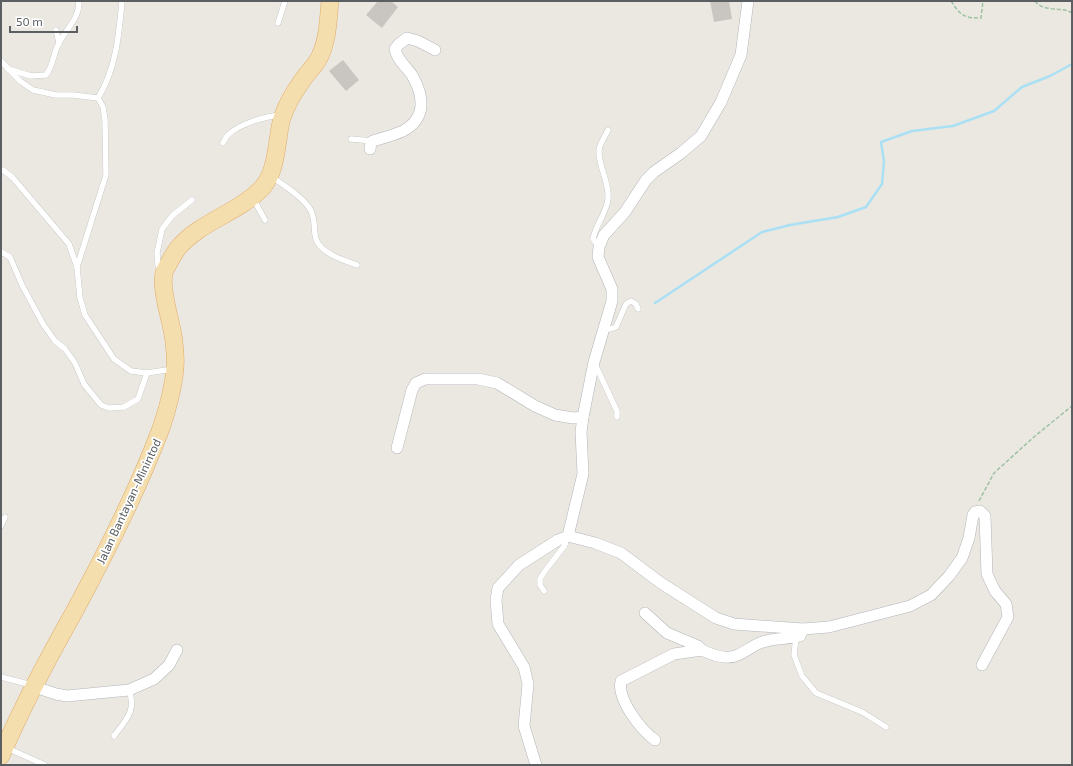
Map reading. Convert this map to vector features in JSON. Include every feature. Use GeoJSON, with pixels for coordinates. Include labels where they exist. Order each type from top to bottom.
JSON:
{"type":"FeatureCollection","features":[{"type":"Feature","properties":{"kind":"main road"},"geometry":{"type":"LineString","coordinates":[[164,274],[172,257],[187,240],[205,226],[229,213],[252,196],[263,186],[270,175],[283,115],[299,85],[319,58],[326,36],[330,1]]}},
{"type":"Feature","properties":{"kind":"main road","name":"Jalan Bantayan-Minintod"},"geometry":{"type":"LineString","coordinates":[[3,752],[20,712],[93,577],[136,489],[160,430],[173,383],[175,368],[174,339],[166,303],[164,274]]}},
{"type":"Feature","properties":{"kind":"street"},"geometry":{"type":"LineString","coordinates":[[568,536],[583,474],[583,417],[594,362],[612,301],[612,289],[598,257],[599,247],[604,235],[625,212],[646,180],[700,136],[713,116],[733,77],[741,55],[748,1]]}},
{"type":"Feature","properties":{"kind":"street"},"geometry":{"type":"LineString","coordinates":[[372,145],[402,131],[412,124],[420,114],[422,107],[418,86],[397,56],[395,49],[407,38],[418,41],[435,50]]}},
{"type":"Feature","properties":{"kind":"street"},"geometry":{"type":"LineString","coordinates":[[397,448],[412,390],[416,383],[425,379],[478,379],[497,383],[534,406],[555,415],[573,418],[583,417]]}},
{"type":"Feature","properties":{"kind":"street"},"geometry":{"type":"LineString","coordinates":[[645,613],[667,633],[698,646],[710,654],[729,657],[737,656],[766,641],[829,627],[910,606],[931,595],[949,576],[962,558],[969,538],[973,515],[975,512],[980,511],[985,516],[988,574],[995,591],[1006,604],[1008,612],[1008,617],[982,665]]}},
{"type":"Feature","properties":{"kind":"street"},"geometry":{"type":"LineString","coordinates":[[536,765],[524,726],[528,684],[524,667],[498,624],[496,600],[498,588],[519,565],[558,540],[568,536],[595,543],[621,553],[661,583],[716,618],[734,624],[799,633]]}},
{"type":"Feature","properties":{"kind":"street"},"geometry":{"type":"LineString","coordinates":[[34,685],[41,689],[67,696],[129,690],[154,679],[169,666],[178,650]]}},
{"type":"Feature","properties":{"kind":"street"},"geometry":{"type":"LineString","coordinates":[[655,740],[645,733],[626,706],[620,687],[621,680],[674,654],[702,650]]}},
{"type":"Feature","properties":{"kind":"lane"},"geometry":{"type":"LineString","coordinates":[[8,69],[31,76],[46,75],[51,68],[58,43],[77,17],[79,1]]}},
{"type":"Feature","properties":{"kind":"lane"},"geometry":{"type":"LineString","coordinates":[[98,98],[108,81],[115,60],[122,1]]}},
{"type":"Feature","properties":{"kind":"lane"},"geometry":{"type":"LineString","coordinates":[[278,23],[285,1]]}},
{"type":"Feature","properties":{"kind":"lane"},"geometry":{"type":"LineString","coordinates":[[56,30],[58,43]]}},
{"type":"Feature","properties":{"kind":"lane"},"geometry":{"type":"LineString","coordinates":[[1,61],[20,81],[33,90],[56,95],[73,95],[98,98]]}},
{"type":"Feature","properties":{"kind":"lane"},"geometry":{"type":"LineString","coordinates":[[77,267],[106,176],[105,120],[103,107],[98,98]]}},
{"type":"Feature","properties":{"kind":"lane"},"geometry":{"type":"LineString","coordinates":[[222,144],[228,135],[246,124],[267,116],[283,115]]}},
{"type":"Feature","properties":{"kind":"lane"},"geometry":{"type":"LineString","coordinates":[[599,247],[593,239],[595,232],[605,214],[608,198],[606,179],[600,160],[599,150],[608,130]]}},
{"type":"Feature","properties":{"kind":"lane"},"geometry":{"type":"LineString","coordinates":[[351,139],[372,145]]}},
{"type":"Feature","properties":{"kind":"lane"},"geometry":{"type":"LineString","coordinates":[[1,170],[13,178],[69,244],[77,267],[80,298],[85,315],[114,359],[130,371],[147,373],[175,368]]}},
{"type":"Feature","properties":{"kind":"lane"},"geometry":{"type":"LineString","coordinates":[[270,175],[293,192],[309,207],[312,214],[316,240],[322,247],[339,259],[357,265]]}},
{"type":"Feature","properties":{"kind":"lane"},"geometry":{"type":"LineString","coordinates":[[252,196],[265,220]]}},
{"type":"Feature","properties":{"kind":"lane"},"geometry":{"type":"LineString","coordinates":[[164,274],[158,265],[157,253],[162,229],[173,215],[192,200]]}},
{"type":"Feature","properties":{"kind":"lane"},"geometry":{"type":"LineString","coordinates":[[1,252],[10,257],[22,285],[43,324],[55,341],[65,349],[75,363],[84,384],[100,405],[110,408],[124,407],[138,399],[147,373]]}},
{"type":"Feature","properties":{"kind":"lane"},"geometry":{"type":"LineString","coordinates":[[604,329],[616,327],[626,304],[631,301],[636,304],[638,309]]}},
{"type":"Feature","properties":{"kind":"lane"},"geometry":{"type":"LineString","coordinates":[[594,362],[617,410],[617,417]]}},
{"type":"Feature","properties":{"kind":"lane"},"geometry":{"type":"LineString","coordinates":[[1,526],[5,517]]}},
{"type":"Feature","properties":{"kind":"lane"},"geometry":{"type":"LineString","coordinates":[[544,591],[540,584],[540,579],[544,571],[565,545],[568,536]]}},
{"type":"Feature","properties":{"kind":"lane"},"geometry":{"type":"LineString","coordinates":[[799,633],[794,655],[802,676],[816,693],[862,712],[886,728]]}},
{"type":"Feature","properties":{"kind":"lane"},"geometry":{"type":"LineString","coordinates":[[1,678],[34,685]]}},
{"type":"Feature","properties":{"kind":"lane"},"geometry":{"type":"LineString","coordinates":[[114,736],[129,716],[133,702],[129,690]]}},
{"type":"Feature","properties":{"kind":"lane"},"geometry":{"type":"LineString","coordinates":[[3,752],[45,765]]}},
{"type":"Feature","properties":{"kind":"path"},"geometry":{"type":"LineString","coordinates":[[951,1],[958,11],[966,18],[981,18],[983,1]]}},
{"type":"Feature","properties":{"kind":"path"},"geometry":{"type":"LineString","coordinates":[[1035,1],[1037,4],[1046,7],[1068,10],[1072,13]]}},
{"type":"Feature","properties":{"kind":"path"},"geometry":{"type":"LineString","coordinates":[[975,512],[981,496],[994,473],[1035,436],[1072,406]]}},
{"type":"Feature","properties":{"kind":"building"},"geometry":{"type":"Polygon","coordinates":[[[378,1],[391,1],[398,7],[382,28],[366,15],[378,1]]]}},
{"type":"Feature","properties":{"kind":"building"},"geometry":{"type":"Polygon","coordinates":[[[710,1],[729,1],[732,19],[714,22],[710,1]]]}},
{"type":"Feature","properties":{"kind":"building"},"geometry":{"type":"Polygon","coordinates":[[[343,60],[359,80],[346,91],[329,71],[343,60]]]}},
{"type":"Feature","properties":{"kind":"waterway"},"geometry":{"type":"LineString","coordinates":[[655,303],[762,232],[790,225],[838,217],[866,207],[882,184],[884,161],[881,142],[912,131],[953,126],[994,111],[1022,87],[1050,76],[1072,64]]}}]}
